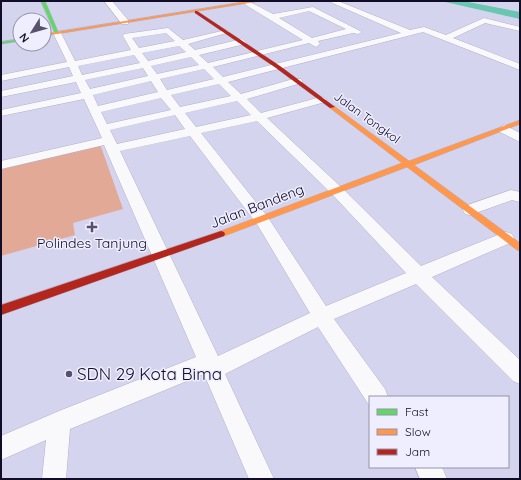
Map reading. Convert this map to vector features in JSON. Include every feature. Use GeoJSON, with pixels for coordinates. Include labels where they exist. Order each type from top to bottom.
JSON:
{"type":"FeatureCollection","features":[{"type":"Feature","properties":{"kind":"main road"},"geometry":{"type":"LineString","coordinates":[[43,1],[57,33]]}},
{"type":"Feature","properties":{"kind":"main road"},"geometry":{"type":"LineString","coordinates":[[188,1],[196,12]]}},
{"type":"Feature","properties":{"kind":"main road"},"geometry":{"type":"LineString","coordinates":[[52,34],[253,2]]}},
{"type":"Feature","properties":{"kind":"main road","name":"Jalan Tongkol"},"geometry":{"type":"LineString","coordinates":[[196,12],[278,67],[320,100],[513,243]]}},
{"type":"Feature","properties":{"kind":"main road"},"geometry":{"type":"LineString","coordinates":[[1,43],[12,41]]}},
{"type":"Feature","properties":{"kind":"main road","name":"Jalan Bandeng"},"geometry":{"type":"LineString","coordinates":[[1,310],[262,220],[520,122]]}},
{"type":"Feature","properties":{"kind":"street"},"geometry":{"type":"LineString","coordinates":[[108,1],[125,22]]}},
{"type":"Feature","properties":{"kind":"street"},"geometry":{"type":"LineString","coordinates":[[332,1],[409,33]]}},
{"type":"Feature","properties":{"kind":"street"},"geometry":{"type":"LineString","coordinates":[[253,2],[271,17],[331,54]]}},
{"type":"Feature","properties":{"kind":"street"},"geometry":{"type":"LineString","coordinates":[[271,17],[310,9],[377,42]]}},
{"type":"Feature","properties":{"kind":"street"},"geometry":{"type":"LineString","coordinates":[[448,37],[484,20],[520,28]]}},
{"type":"Feature","properties":{"kind":"street"},"geometry":{"type":"LineString","coordinates":[[95,110],[278,67],[427,29],[520,67]]}},
{"type":"Feature","properties":{"kind":"street"},"geometry":{"type":"LineString","coordinates":[[376,396],[322,316],[262,220],[165,94],[155,78],[144,65],[127,36],[168,30],[337,191],[520,374]]}},
{"type":"Feature","properties":{"kind":"street"},"geometry":{"type":"LineString","coordinates":[[1,112],[87,94],[354,30]]}},
{"type":"Feature","properties":{"kind":"street"},"geometry":{"type":"LineString","coordinates":[[1,78],[136,52],[226,32]]}},
{"type":"Feature","properties":{"kind":"street"},"geometry":{"type":"LineString","coordinates":[[57,33],[95,110],[212,365],[262,479]]}},
{"type":"Feature","properties":{"kind":"street"},"geometry":{"type":"LineString","coordinates":[[1,94],[144,65],[242,42]]}},
{"type":"Feature","properties":{"kind":"street"},"geometry":{"type":"LineString","coordinates":[[103,128],[180,112],[297,82]]}},
{"type":"Feature","properties":{"kind":"street"},"geometry":{"type":"LineString","coordinates":[[1,165],[111,145],[195,132],[320,100]]}},
{"type":"Feature","properties":{"kind":"street"},"geometry":{"type":"LineString","coordinates":[[504,129],[520,138]]}},
{"type":"Feature","properties":{"kind":"street"},"geometry":{"type":"LineString","coordinates":[[470,210],[511,195],[520,197]]}},
{"type":"Feature","properties":{"kind":"street"},"geometry":{"type":"LineString","coordinates":[[1,448],[59,422],[212,365],[419,274],[513,243]]}},
{"type":"Feature","properties":{"kind":"street"},"geometry":{"type":"LineString","coordinates":[[54,479],[59,422]]}},
{"type":"Feature","properties":{"kind":"street"},"geometry":{"type":"LineString","coordinates":[[428,468],[435,479]]}},
{"type":"Feature","properties":{"kind":"shaded area"},"geometry":{"type":"Polygon","coordinates":[[[441,1],[468,2],[520,12],[520,19],[441,1]]]}},
{"type":"Feature","properties":{"kind":"shaded area"},"geometry":{"type":"Polygon","coordinates":[[[100,144],[123,209],[73,223],[75,235],[1,256],[1,167],[100,144]]]}},
{"type":"Feature","properties":{"kind":"traffic: fast"},"geometry":{"type":"LineString","coordinates":[[43,1],[57,33]]}},
{"type":"Feature","properties":{"kind":"traffic: fast"},"geometry":{"type":"LineString","coordinates":[[1,43],[12,41]]}},
{"type":"Feature","properties":{"kind":"traffic: slow"},"geometry":{"type":"LineString","coordinates":[[52,34],[258,1]]}},
{"type":"Feature","properties":{"kind":"traffic: slow"},"geometry":{"type":"LineString","coordinates":[[332,107],[520,248]]}},
{"type":"Feature","properties":{"kind":"traffic: slow"},"geometry":{"type":"LineString","coordinates":[[221,234],[520,122]]}},
{"type":"Feature","properties":{"kind":"traffic: jam"},"geometry":{"type":"LineString","coordinates":[[196,12],[278,67],[332,107]]}},
{"type":"Feature","properties":{"kind":"traffic: jam"},"geometry":{"type":"LineString","coordinates":[[1,310],[221,234]]}},
{"type":"Feature","properties":{"kind":"place","name":"Polindes Tanjung"},"geometry":{"type":"Point","coordinates":[92,227]}},
{"type":"Feature","properties":{"kind":"place","name":"SDN 29 Kota Bima"},"geometry":{"type":"Point","coordinates":[69,374]}}]}
